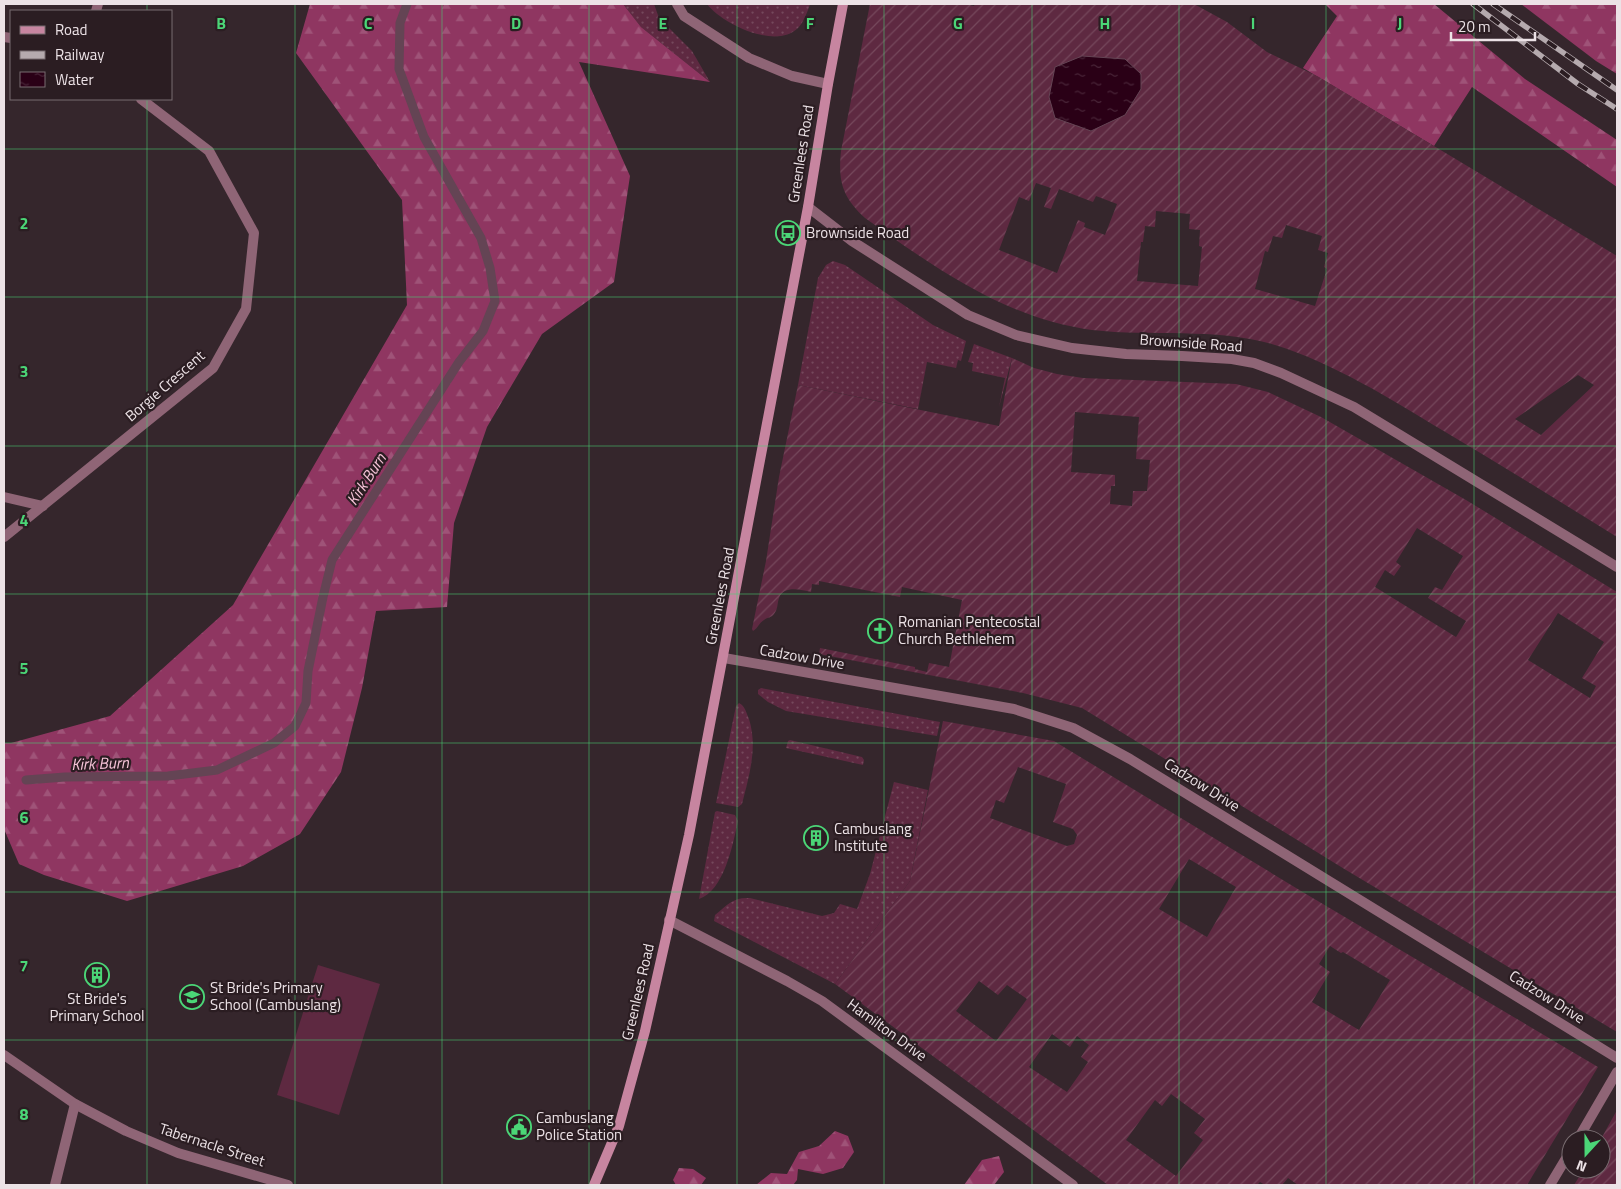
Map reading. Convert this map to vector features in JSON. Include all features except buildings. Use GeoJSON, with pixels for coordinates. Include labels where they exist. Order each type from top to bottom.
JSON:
{"type":"FeatureCollection","features":[{"type":"Feature","properties":{"kind":"main road","name":"Greenlees Road"},"geometry":{"type":"LineString","coordinates":[[594,1185],[619,1126],[645,1031],[690,835],[808,207],[843,4]]}},
{"type":"Feature","properties":{"kind":"street"},"geometry":{"type":"LineString","coordinates":[[677,4],[684,16],[749,58],[792,76],[828,84]]}},
{"type":"Feature","properties":{"kind":"street","name":"Borgie Crescent"},"geometry":{"type":"LineString","coordinates":[[4,537],[213,368],[246,309],[254,233],[209,151],[142,100]]}},
{"type":"Feature","properties":{"kind":"street","name":"Brownside Road"},"geometry":{"type":"LineString","coordinates":[[808,207],[852,241],[968,315],[1016,335],[1072,348],[1126,354],[1182,356],[1254,363],[1281,373],[1354,407],[1617,567]]}},
{"type":"Feature","properties":{"kind":"street"},"geometry":{"type":"LineString","coordinates":[[4,497],[43,506]]}},
{"type":"Feature","properties":{"kind":"street","name":"Cadzow Drive"},"geometry":{"type":"LineString","coordinates":[[724,658],[1014,709],[1073,728],[1130,759],[1617,1058]]}},
{"type":"Feature","properties":{"kind":"street","name":"Hamilton Drive"},"geometry":{"type":"LineString","coordinates":[[669,920],[822,1001],[1073,1185]]}},
{"type":"Feature","properties":{"kind":"street","name":"Tabernacle Street"},"geometry":{"type":"LineString","coordinates":[[4,1055],[75,1104],[126,1130],[178,1153],[288,1185]]}},
{"type":"Feature","properties":{"kind":"street"},"geometry":{"type":"LineString","coordinates":[[1584,1129],[1617,1072]]}},
{"type":"Feature","properties":{"kind":"street"},"geometry":{"type":"LineString","coordinates":[[55,1185],[75,1104]]}},
{"type":"Feature","properties":{"kind":"street"},"geometry":{"type":"LineString","coordinates":[[1550,1185],[1561,1167]]}},
{"type":"Feature","properties":{"kind":"shaded area"},"geometry":{"type":"Polygon","coordinates":[[[623,4],[654,4],[659,18],[692,51],[710,82],[641,27],[623,4]]]}},
{"type":"Feature","properties":{"kind":"shaded area"},"geometry":{"type":"Polygon","coordinates":[[[707,4],[810,4],[798,28],[788,34],[777,36],[750,32],[724,19],[707,4]]]}},
{"type":"Feature","properties":{"kind":"shaded area"},"geometry":{"type":"Polygon","coordinates":[[[870,4],[965,4],[974,6],[975,4],[1194,4],[1227,22],[1267,52],[1319,77],[1617,256],[1617,537],[1382,394],[1340,372],[1297,353],[1253,339],[1230,336],[1092,330],[1060,324],[1030,315],[1001,303],[944,272],[865,218],[851,203],[843,188],[840,171],[841,151],[870,4]],[[1036,183],[1029,201],[1019,197],[999,250],[1057,273],[1078,220],[1085,223],[1084,227],[1105,235],[1117,204],[1096,196],[1093,202],[1059,189],[1051,209],[1044,207],[1051,188],[1036,183]],[[1156,211],[1155,227],[1145,226],[1143,242],[1141,242],[1137,281],[1198,286],[1202,247],[1199,246],[1200,230],[1189,229],[1190,214],[1156,211]],[[1286,225],[1282,238],[1273,236],[1268,252],[1265,251],[1255,289],[1315,306],[1327,269],[1324,267],[1328,253],[1318,250],[1322,236],[1286,225]],[[1578,375],[1515,419],[1541,435],[1594,385],[1578,375]]]}},
{"type":"Feature","properties":{"kind":"shaded area"},"geometry":{"type":"Polygon","coordinates":[[[833,261],[845,265],[933,325],[966,341],[961,361],[958,360],[956,368],[927,362],[918,409],[798,385],[818,278],[826,265],[833,261]]]}},
{"type":"Feature","properties":{"kind":"shaded area"},"geometry":{"type":"Polygon","coordinates":[[[974,344],[1012,358],[999,407],[1005,378],[972,371],[973,363],[968,362],[974,344]]]}},
{"type":"Feature","properties":{"kind":"shaded area"},"geometry":{"type":"Polygon","coordinates":[[[1012,358],[1034,368],[1083,378],[1236,384],[1268,392],[1321,417],[1466,500],[1617,592],[1617,1032],[1346,870],[1082,708],[1023,693],[819,654],[820,648],[915,667],[915,669],[927,672],[929,663],[949,667],[962,600],[902,587],[900,597],[819,581],[819,585],[812,584],[811,592],[793,589],[781,594],[774,614],[762,621],[753,631],[779,477],[798,385],[999,426],[1012,358]],[[1075,412],[1071,472],[1115,475],[1115,486],[1111,486],[1110,504],[1132,506],[1133,491],[1147,491],[1150,460],[1136,459],[1139,417],[1075,412]],[[1417,528],[1396,562],[1401,566],[1394,576],[1385,570],[1375,587],[1456,637],[1466,621],[1428,598],[1435,587],[1442,590],[1463,556],[1417,528]],[[1558,613],[1528,660],[1590,698],[1596,686],[1582,678],[1604,642],[1558,613]]]}},
{"type":"Feature","properties":{"kind":"shaded area"},"geometry":{"type":"Polygon","coordinates":[[[761,688],[940,722],[937,736],[786,711],[768,702],[758,694],[758,690],[761,688]]]}},
{"type":"Feature","properties":{"kind":"shaded area"},"geometry":{"type":"Polygon","coordinates":[[[739,703],[744,708],[749,719],[752,730],[753,751],[742,804],[738,807],[716,803],[736,706],[739,703]]]}},
{"type":"Feature","properties":{"kind":"shaded area"},"geometry":{"type":"Polygon","coordinates":[[[943,721],[1054,741],[1306,894],[1598,1067],[1527,1185],[1298,1185],[1288,1178],[1282,1185],[1265,1185],[1260,1182],[1257,1185],[1108,1185],[835,984],[910,881],[943,721]],[[1018,767],[1004,803],[996,800],[990,818],[1067,846],[1074,844],[1077,835],[1073,829],[1053,822],[1066,784],[1018,767]],[[1189,859],[1159,909],[1207,937],[1236,887],[1189,859]],[[1330,946],[1319,964],[1330,972],[1312,1002],[1359,1030],[1390,980],[1330,946]],[[979,981],[956,1011],[996,1041],[1027,999],[1007,985],[998,995],[979,981]],[[1052,1034],[1029,1067],[1067,1092],[1088,1062],[1081,1057],[1089,1045],[1077,1036],[1070,1047],[1052,1034]],[[1171,1094],[1162,1106],[1155,1100],[1126,1140],[1176,1176],[1203,1140],[1194,1133],[1205,1119],[1171,1094]]]}},
{"type":"Feature","properties":{"kind":"shaded area"},"geometry":{"type":"Polygon","coordinates":[[[790,740],[862,757],[864,760],[863,765],[786,748],[790,740]]]}},
{"type":"Feature","properties":{"kind":"shaded area"},"geometry":{"type":"Polygon","coordinates":[[[894,782],[928,790],[910,881],[835,984],[714,921],[715,915],[727,905],[735,900],[744,898],[822,916],[834,913],[840,904],[857,909],[870,874],[894,782]]]}},
{"type":"Feature","properties":{"kind":"shaded area"},"geometry":{"type":"Polygon","coordinates":[[[715,812],[735,815],[738,821],[730,854],[721,877],[708,894],[699,899],[715,812]]]}},
{"type":"Feature","properties":{"kind":"shaded area"},"geometry":{"type":"Polygon","coordinates":[[[318,965],[380,984],[339,1115],[277,1095],[318,965]]]}},
{"type":"Feature","properties":{"kind":"shaded area"},"geometry":{"type":"Polygon","coordinates":[[[1617,1110],[1617,1185],[1574,1185],[1578,1179],[1611,1179],[1611,1129],[1607,1129],[1617,1110]]]}},
{"type":"Feature","properties":{"kind":"green space"},"geometry":{"type":"Polygon","coordinates":[[[310,4],[623,4],[641,27],[710,82],[579,62],[630,176],[614,282],[542,334],[487,427],[454,523],[447,607],[376,611],[362,688],[341,772],[300,834],[243,866],[127,901],[44,875],[19,864],[4,829],[4,743],[11,743],[110,716],[233,605],[407,305],[402,200],[296,53],[310,4]]]}},
{"type":"Feature","properties":{"kind":"green space"},"geometry":{"type":"Polygon","coordinates":[[[1325,4],[1434,4],[1525,79],[1617,140],[1617,187],[1472,87],[1434,146],[1303,68],[1337,16],[1325,4]]]}},
{"type":"Feature","properties":{"kind":"green space"},"geometry":{"type":"Polygon","coordinates":[[[1521,4],[1617,4],[1617,74],[1596,61],[1521,4]]]}},
{"type":"Feature","properties":{"kind":"green space"},"geometry":{"type":"Polygon","coordinates":[[[835,1131],[848,1136],[854,1152],[843,1168],[823,1174],[798,1169],[797,1180],[793,1185],[756,1185],[771,1173],[787,1174],[799,1152],[819,1146],[835,1131]]]}},
{"type":"Feature","properties":{"kind":"green space"},"geometry":{"type":"Polygon","coordinates":[[[999,1156],[1004,1172],[994,1185],[964,1185],[982,1160],[999,1156]]]}},
{"type":"Feature","properties":{"kind":"green space"},"geometry":{"type":"Polygon","coordinates":[[[679,1168],[693,1169],[706,1178],[701,1185],[676,1185],[673,1180],[679,1168]]]}},
{"type":"Feature","properties":{"kind":"water"},"geometry":{"type":"Polygon","coordinates":[[[1082,56],[1125,59],[1141,74],[1141,89],[1125,115],[1091,131],[1055,118],[1049,97],[1055,67],[1082,56]]]}},
{"type":"Feature","properties":{"kind":"waterway","name":"Kirk Burn"},"geometry":{"type":"LineString","coordinates":[[26,780],[65,777],[168,776],[217,770],[274,743],[295,726],[306,703],[308,671],[332,560],[459,362],[483,331],[495,301],[490,268],[481,238],[424,137],[399,69],[400,23],[407,4]]}},
{"type":"Feature","properties":{"kind":"railway"},"geometry":{"type":"LineString","coordinates":[[1473,4],[1578,84],[1617,109]]}},
{"type":"Feature","properties":{"kind":"railway"},"geometry":{"type":"LineString","coordinates":[[1493,4],[1617,90]]}},
{"type":"Feature","properties":{"kind":"place","name":"Brownside Road"},"geometry":{"type":"Point","coordinates":[788,233]}},
{"type":"Feature","properties":{"kind":"place","name":"Romanian Pentecostal Church Bethlehem"},"geometry":{"type":"Point","coordinates":[880,631]}},
{"type":"Feature","properties":{"kind":"place","name":"Cambuslang Institute"},"geometry":{"type":"Point","coordinates":[816,838]}},
{"type":"Feature","properties":{"kind":"place","name":"St Bride's Primary School"},"geometry":{"type":"Point","coordinates":[97,975]}},
{"type":"Feature","properties":{"kind":"place","name":"St Bride's Primary School (Cambuslang)"},"geometry":{"type":"Point","coordinates":[192,997]}},
{"type":"Feature","properties":{"kind":"place","name":"Cambuslang Police Station"},"geometry":{"type":"Point","coordinates":[519,1127]}}]}
